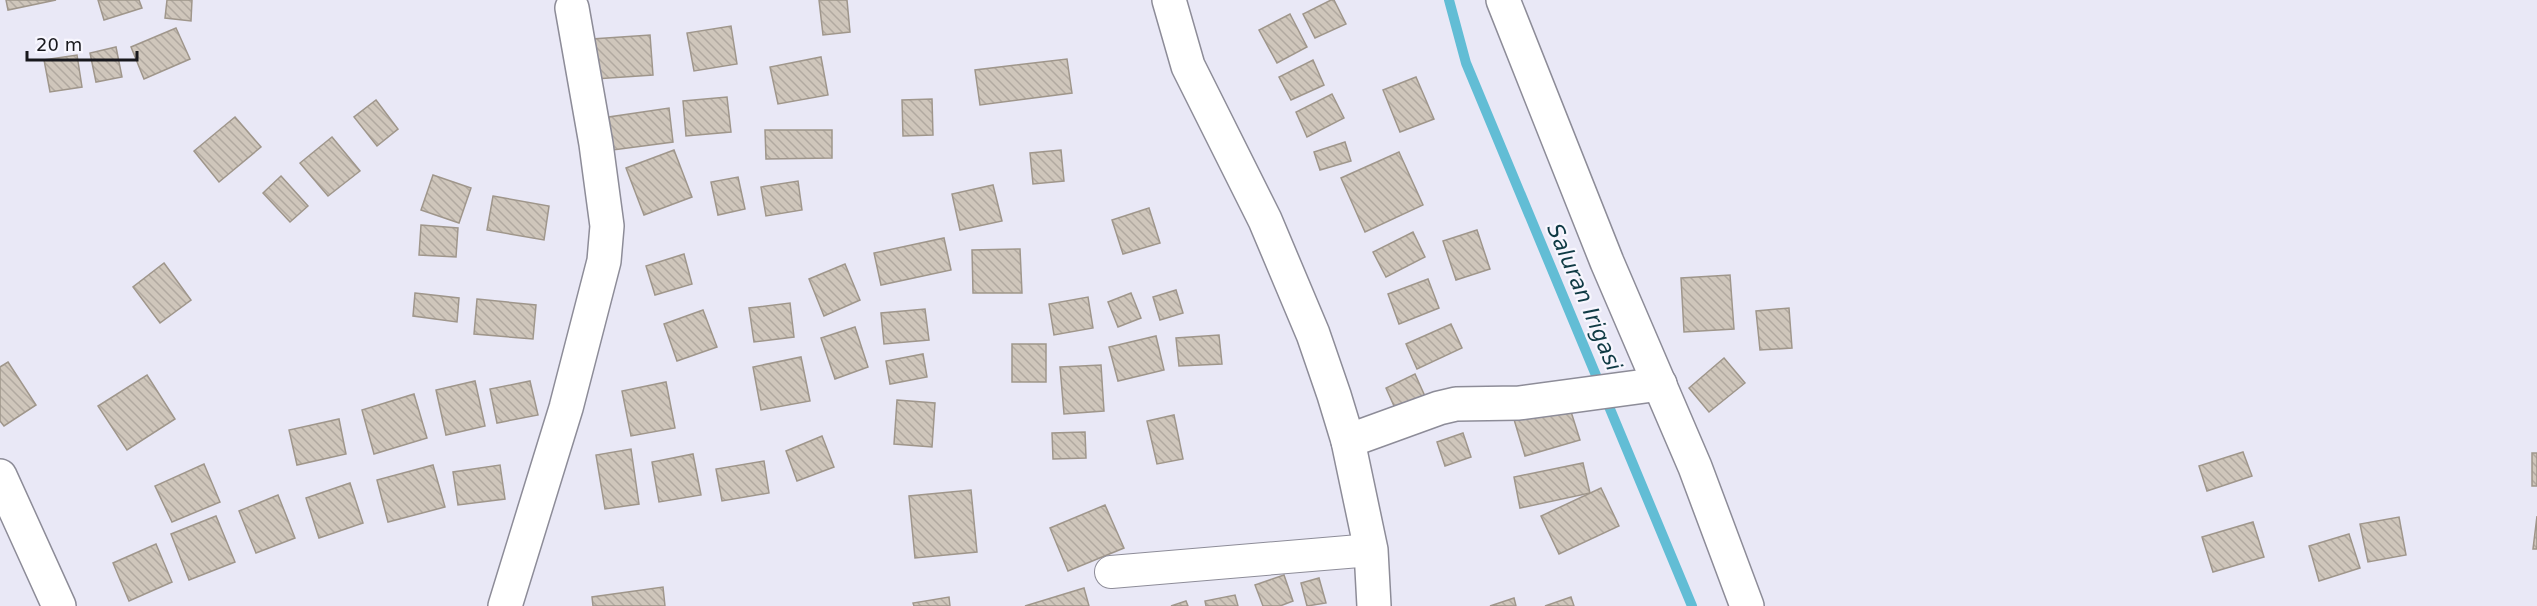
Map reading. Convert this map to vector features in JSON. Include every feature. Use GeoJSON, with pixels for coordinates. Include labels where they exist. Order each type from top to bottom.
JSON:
{"type":"FeatureCollection","features":[{"type":"Feature","properties":{"kind":"street"},"geometry":{"type":"LineString","coordinates":[[1169,0],[1188,66],[1265,220],[1313,334],[1348,441],[1371,550],[1374,606]]}},
{"type":"Feature","properties":{"kind":"street"},"geometry":{"type":"LineString","coordinates":[[1503,0],[1607,262],[1695,467],[1747,606]]}},
{"type":"Feature","properties":{"kind":"street"},"geometry":{"type":"LineString","coordinates":[[505,606],[566,408],[604,261],[607,226],[596,144],[572,8]]}},
{"type":"Feature","properties":{"kind":"street"},"geometry":{"type":"LineString","coordinates":[[1348,441],[1456,404],[1519,404],[1660,384]]}},
{"type":"Feature","properties":{"kind":"street"},"geometry":{"type":"LineString","coordinates":[[0,476],[59,606]]}},
{"type":"Feature","properties":{"kind":"street"},"geometry":{"type":"LineString","coordinates":[[1112,572],[1371,550]]}},
{"type":"Feature","properties":{"kind":"building"},"geometry":{"type":"Polygon","coordinates":[[[6,0],[56,0],[8,10],[6,0]]]}},
{"type":"Feature","properties":{"kind":"building"},"geometry":{"type":"Polygon","coordinates":[[[98,0],[139,0],[142,8],[104,20],[98,0]]]}},
{"type":"Feature","properties":{"kind":"building"},"geometry":{"type":"Polygon","coordinates":[[[167,0],[192,0],[191,21],[165,18],[167,0]]]}},
{"type":"Feature","properties":{"kind":"building"},"geometry":{"type":"Polygon","coordinates":[[[819,0],[847,0],[850,32],[823,35],[819,0]]]}},
{"type":"Feature","properties":{"kind":"building"},"geometry":{"type":"Polygon","coordinates":[[[1334,0],[1346,24],[1315,38],[1303,14],[1334,0]]]}},
{"type":"Feature","properties":{"kind":"building"},"geometry":{"type":"Polygon","coordinates":[[[1290,14],[1307,47],[1277,63],[1259,30],[1290,14]]]}},
{"type":"Feature","properties":{"kind":"building"},"geometry":{"type":"Polygon","coordinates":[[[731,26],[737,64],[694,71],[687,33],[731,26]]]}},
{"type":"Feature","properties":{"kind":"building"},"geometry":{"type":"Polygon","coordinates":[[[176,28],[190,59],[144,79],[131,47],[176,28]]]}},
{"type":"Feature","properties":{"kind":"building"},"geometry":{"type":"Polygon","coordinates":[[[650,35],[653,75],[595,79],[592,39],[650,35]]]}},
{"type":"Feature","properties":{"kind":"building"},"geometry":{"type":"Polygon","coordinates":[[[116,47],[122,77],[96,82],[90,53],[116,47]]]}},
{"type":"Feature","properties":{"kind":"building"},"geometry":{"type":"Polygon","coordinates":[[[77,55],[82,87],[50,92],[44,60],[77,55]]]}},
{"type":"Feature","properties":{"kind":"building"},"geometry":{"type":"Polygon","coordinates":[[[821,57],[828,95],[778,104],[770,67],[821,57]]]}},
{"type":"Feature","properties":{"kind":"building"},"geometry":{"type":"Polygon","coordinates":[[[1067,59],[1072,93],[980,105],[975,70],[1067,59]]]}},
{"type":"Feature","properties":{"kind":"building"},"geometry":{"type":"Polygon","coordinates":[[[1313,60],[1324,85],[1291,100],[1279,77],[1313,60]]]}},
{"type":"Feature","properties":{"kind":"building"},"geometry":{"type":"Polygon","coordinates":[[[1416,77],[1434,119],[1400,132],[1383,90],[1416,77]]]}},
{"type":"Feature","properties":{"kind":"building"},"geometry":{"type":"Polygon","coordinates":[[[1332,94],[1344,118],[1307,137],[1296,112],[1332,94]]]}},
{"type":"Feature","properties":{"kind":"building"},"geometry":{"type":"Polygon","coordinates":[[[727,97],[731,132],[686,136],[683,101],[727,97]]]}},
{"type":"Feature","properties":{"kind":"building"},"geometry":{"type":"Polygon","coordinates":[[[932,99],[933,135],[903,136],[902,100],[932,99]]]}},
{"type":"Feature","properties":{"kind":"building"},"geometry":{"type":"Polygon","coordinates":[[[376,100],[398,129],[377,146],[354,117],[376,100]]]}},
{"type":"Feature","properties":{"kind":"building"},"geometry":{"type":"Polygon","coordinates":[[[669,108],[673,142],[613,150],[609,117],[669,108]]]}},
{"type":"Feature","properties":{"kind":"building"},"geometry":{"type":"Polygon","coordinates":[[[235,117],[261,147],[219,182],[194,151],[235,117]]]}},
{"type":"Feature","properties":{"kind":"building"},"geometry":{"type":"Polygon","coordinates":[[[765,130],[832,130],[832,158],[766,159],[765,130]]]}},
{"type":"Feature","properties":{"kind":"building"},"geometry":{"type":"Polygon","coordinates":[[[332,137],[360,171],[328,196],[300,163],[332,137]]]}},
{"type":"Feature","properties":{"kind":"building"},"geometry":{"type":"Polygon","coordinates":[[[1345,142],[1351,161],[1320,170],[1314,152],[1345,142]]]}},
{"type":"Feature","properties":{"kind":"building"},"geometry":{"type":"Polygon","coordinates":[[[674,150],[692,197],[644,215],[626,168],[674,150]]]}},
{"type":"Feature","properties":{"kind":"building"},"geometry":{"type":"Polygon","coordinates":[[[1061,150],[1064,181],[1033,184],[1030,153],[1061,150]]]}},
{"type":"Feature","properties":{"kind":"building"},"geometry":{"type":"Polygon","coordinates":[[[1399,152],[1423,205],[1365,232],[1341,178],[1399,152]]]}},
{"type":"Feature","properties":{"kind":"building"},"geometry":{"type":"Polygon","coordinates":[[[433,175],[471,188],[459,223],[421,210],[433,175]]]}},
{"type":"Feature","properties":{"kind":"building"},"geometry":{"type":"Polygon","coordinates":[[[281,176],[308,206],[290,222],[263,193],[281,176]]]}},
{"type":"Feature","properties":{"kind":"building"},"geometry":{"type":"Polygon","coordinates":[[[738,177],[745,209],[718,215],[711,182],[738,177]]]}},
{"type":"Feature","properties":{"kind":"building"},"geometry":{"type":"Polygon","coordinates":[[[798,181],[802,210],[766,216],[761,187],[798,181]]]}},
{"type":"Feature","properties":{"kind":"building"},"geometry":{"type":"Polygon","coordinates":[[[993,185],[1002,221],[960,230],[952,194],[993,185]]]}},
{"type":"Feature","properties":{"kind":"building"},"geometry":{"type":"Polygon","coordinates":[[[493,196],[549,206],[544,240],[487,230],[493,196]]]}},
{"type":"Feature","properties":{"kind":"building"},"geometry":{"type":"Polygon","coordinates":[[[1149,208],[1160,243],[1123,254],[1112,220],[1149,208]]]}},
{"type":"Feature","properties":{"kind":"building"},"geometry":{"type":"Polygon","coordinates":[[[421,225],[458,228],[456,257],[419,255],[421,225]]]}},
{"type":"Feature","properties":{"kind":"building"},"geometry":{"type":"Polygon","coordinates":[[[1477,230],[1490,269],[1456,280],[1443,241],[1477,230]]]}},
{"type":"Feature","properties":{"kind":"building"},"geometry":{"type":"Polygon","coordinates":[[[1413,232],[1425,257],[1386,277],[1373,252],[1413,232]]]}},
{"type":"Feature","properties":{"kind":"building"},"geometry":{"type":"Polygon","coordinates":[[[944,238],[951,270],[881,285],[874,253],[944,238]]]}},
{"type":"Feature","properties":{"kind":"building"},"geometry":{"type":"Polygon","coordinates":[[[1020,249],[1022,293],[973,293],[972,250],[1020,249]]]}},
{"type":"Feature","properties":{"kind":"building"},"geometry":{"type":"Polygon","coordinates":[[[684,254],[692,284],[655,295],[646,266],[684,254]]]}},
{"type":"Feature","properties":{"kind":"building"},"geometry":{"type":"Polygon","coordinates":[[[164,263],[191,300],[160,323],[133,287],[164,263]]]}},
{"type":"Feature","properties":{"kind":"building"},"geometry":{"type":"Polygon","coordinates":[[[845,264],[860,300],[824,316],[809,279],[845,264]]]}},
{"type":"Feature","properties":{"kind":"building"},"geometry":{"type":"Polygon","coordinates":[[[1730,275],[1734,329],[1684,332],[1681,278],[1730,275]]]}},
{"type":"Feature","properties":{"kind":"building"},"geometry":{"type":"Polygon","coordinates":[[[1428,279],[1439,308],[1399,324],[1388,294],[1428,279]]]}},
{"type":"Feature","properties":{"kind":"building"},"geometry":{"type":"Polygon","coordinates":[[[1176,290],[1183,313],[1160,320],[1153,297],[1176,290]]]}},
{"type":"Feature","properties":{"kind":"building"},"geometry":{"type":"Polygon","coordinates":[[[415,293],[459,298],[457,322],[413,316],[415,293]]]}},
{"type":"Feature","properties":{"kind":"building"},"geometry":{"type":"Polygon","coordinates":[[[1131,293],[1141,318],[1118,327],[1108,302],[1131,293]]]}},
{"type":"Feature","properties":{"kind":"building"},"geometry":{"type":"Polygon","coordinates":[[[1088,297],[1093,328],[1054,335],[1049,304],[1088,297]]]}},
{"type":"Feature","properties":{"kind":"building"},"geometry":{"type":"Polygon","coordinates":[[[477,299],[536,305],[533,339],[474,334],[477,299]]]}},
{"type":"Feature","properties":{"kind":"building"},"geometry":{"type":"Polygon","coordinates":[[[790,303],[794,337],[754,342],[749,308],[790,303]]]}},
{"type":"Feature","properties":{"kind":"building"},"geometry":{"type":"Polygon","coordinates":[[[1789,308],[1792,348],[1760,350],[1756,311],[1789,308]]]}},
{"type":"Feature","properties":{"kind":"building"},"geometry":{"type":"Polygon","coordinates":[[[925,309],[929,340],[884,344],[881,313],[925,309]]]}},
{"type":"Feature","properties":{"kind":"building"},"geometry":{"type":"Polygon","coordinates":[[[703,310],[717,347],[677,361],[664,324],[703,310]]]}},
{"type":"Feature","properties":{"kind":"building"},"geometry":{"type":"Polygon","coordinates":[[[1451,324],[1462,348],[1417,369],[1406,344],[1451,324]]]}},
{"type":"Feature","properties":{"kind":"building"},"geometry":{"type":"Polygon","coordinates":[[[855,327],[868,367],[835,379],[821,338],[855,327]]]}},
{"type":"Feature","properties":{"kind":"building"},"geometry":{"type":"Polygon","coordinates":[[[1219,335],[1222,364],[1179,366],[1176,338],[1219,335]]]}},
{"type":"Feature","properties":{"kind":"building"},"geometry":{"type":"Polygon","coordinates":[[[1156,336],[1164,370],[1118,381],[1109,347],[1156,336]]]}},
{"type":"Feature","properties":{"kind":"building"},"geometry":{"type":"Polygon","coordinates":[[[1012,344],[1046,344],[1046,382],[1012,382],[1012,344]]]}},
{"type":"Feature","properties":{"kind":"building"},"geometry":{"type":"Polygon","coordinates":[[[923,354],[927,377],[890,384],[886,361],[923,354]]]}},
{"type":"Feature","properties":{"kind":"building"},"geometry":{"type":"Polygon","coordinates":[[[801,357],[810,401],[761,410],[753,367],[801,357]]]}},
{"type":"Feature","properties":{"kind":"building"},"geometry":{"type":"Polygon","coordinates":[[[1724,358],[1745,383],[1709,412],[1689,388],[1724,358]]]}},
{"type":"Feature","properties":{"kind":"building"},"geometry":{"type":"Polygon","coordinates":[[[8,362],[36,405],[4,426],[0,421],[0,367],[8,362]]]}},
{"type":"Feature","properties":{"kind":"building"},"geometry":{"type":"Polygon","coordinates":[[[1101,365],[1104,411],[1064,414],[1060,367],[1101,365]]]}},
{"type":"Feature","properties":{"kind":"building"},"geometry":{"type":"Polygon","coordinates":[[[1415,374],[1428,403],[1399,417],[1386,388],[1415,374]]]}},
{"type":"Feature","properties":{"kind":"building"},"geometry":{"type":"Polygon","coordinates":[[[147,375],[175,419],[127,450],[98,406],[147,375]]]}},
{"type":"Feature","properties":{"kind":"building"},"geometry":{"type":"Polygon","coordinates":[[[475,381],[485,426],[446,435],[436,390],[475,381]]]}},
{"type":"Feature","properties":{"kind":"building"},"geometry":{"type":"Polygon","coordinates":[[[530,381],[538,415],[497,423],[490,389],[530,381]]]}},
{"type":"Feature","properties":{"kind":"building"},"geometry":{"type":"Polygon","coordinates":[[[666,382],[675,428],[631,436],[622,391],[666,382]]]}},
{"type":"Feature","properties":{"kind":"building"},"geometry":{"type":"Polygon","coordinates":[[[414,394],[427,438],[374,454],[362,410],[414,394]]]}},
{"type":"Feature","properties":{"kind":"building"},"geometry":{"type":"Polygon","coordinates":[[[1567,399],[1580,440],[1525,456],[1513,416],[1567,399]]]}},
{"type":"Feature","properties":{"kind":"building"},"geometry":{"type":"Polygon","coordinates":[[[897,400],[935,403],[932,447],[894,444],[897,400]]]}},
{"type":"Feature","properties":{"kind":"building"},"geometry":{"type":"Polygon","coordinates":[[[1174,415],[1183,459],[1157,464],[1147,421],[1174,415]]]}},
{"type":"Feature","properties":{"kind":"building"},"geometry":{"type":"Polygon","coordinates":[[[339,419],[346,454],[297,465],[289,430],[339,419]]]}},
{"type":"Feature","properties":{"kind":"building"},"geometry":{"type":"Polygon","coordinates":[[[1085,432],[1086,458],[1053,459],[1052,433],[1085,432]]]}},
{"type":"Feature","properties":{"kind":"building"},"geometry":{"type":"Polygon","coordinates":[[[1463,433],[1471,457],[1445,466],[1437,442],[1463,433]]]}},
{"type":"Feature","properties":{"kind":"building"},"geometry":{"type":"Polygon","coordinates":[[[822,436],[834,467],[797,481],[786,451],[822,436]]]}},
{"type":"Feature","properties":{"kind":"building"},"geometry":{"type":"Polygon","coordinates":[[[631,449],[639,504],[605,509],[596,455],[631,449]]]}},
{"type":"Feature","properties":{"kind":"building"},"geometry":{"type":"Polygon","coordinates":[[[2243,452],[2252,476],[2207,491],[2199,466],[2243,452]]]}},
{"type":"Feature","properties":{"kind":"building"},"geometry":{"type":"Polygon","coordinates":[[[2532,453],[2537,453],[2537,486],[2532,486],[2532,453]]]}},
{"type":"Feature","properties":{"kind":"building"},"geometry":{"type":"Polygon","coordinates":[[[693,454],[701,495],[659,502],[652,462],[693,454]]]}},
{"type":"Feature","properties":{"kind":"building"},"geometry":{"type":"Polygon","coordinates":[[[764,461],[769,493],[722,501],[716,469],[764,461]]]}},
{"type":"Feature","properties":{"kind":"building"},"geometry":{"type":"Polygon","coordinates":[[[1583,463],[1590,493],[1520,508],[1514,477],[1583,463]]]}},
{"type":"Feature","properties":{"kind":"building"},"geometry":{"type":"Polygon","coordinates":[[[204,464],[220,502],[172,522],[155,486],[204,464]]]}},
{"type":"Feature","properties":{"kind":"building"},"geometry":{"type":"Polygon","coordinates":[[[433,465],[445,507],[388,522],[377,480],[433,465]]]}},
{"type":"Feature","properties":{"kind":"building"},"geometry":{"type":"Polygon","coordinates":[[[500,465],[505,499],[458,505],[453,472],[500,465]]]}},
{"type":"Feature","properties":{"kind":"building"},"geometry":{"type":"Polygon","coordinates":[[[350,483],[363,523],[319,538],[306,498],[350,483]]]}},
{"type":"Feature","properties":{"kind":"building"},"geometry":{"type":"Polygon","coordinates":[[[1601,488],[1619,526],[1559,554],[1541,516],[1601,488]]]}},
{"type":"Feature","properties":{"kind":"building"},"geometry":{"type":"Polygon","coordinates":[[[971,490],[977,552],[915,558],[909,496],[971,490]]]}},
{"type":"Feature","properties":{"kind":"building"},"geometry":{"type":"Polygon","coordinates":[[[278,495],[295,538],[256,553],[239,511],[278,495]]]}},
{"type":"Feature","properties":{"kind":"building"},"geometry":{"type":"Polygon","coordinates":[[[1105,505],[1124,548],[1068,571],[1050,528],[1105,505]]]}},
{"type":"Feature","properties":{"kind":"building"},"geometry":{"type":"Polygon","coordinates":[[[216,516],[235,562],[189,580],[171,534],[216,516]]]}},
{"type":"Feature","properties":{"kind":"building"},"geometry":{"type":"Polygon","coordinates":[[[2537,516],[2537,549],[2533,549],[2537,516]]]}},
{"type":"Feature","properties":{"kind":"building"},"geometry":{"type":"Polygon","coordinates":[[[2399,517],[2406,555],[2368,562],[2360,524],[2399,517]]]}},
{"type":"Feature","properties":{"kind":"building"},"geometry":{"type":"Polygon","coordinates":[[[2253,522],[2264,557],[2213,572],[2202,537],[2253,522]]]}},
{"type":"Feature","properties":{"kind":"building"},"geometry":{"type":"Polygon","coordinates":[[[2349,534],[2360,568],[2319,581],[2309,546],[2349,534]]]}},
{"type":"Feature","properties":{"kind":"building"},"geometry":{"type":"Polygon","coordinates":[[[156,544],[172,582],[129,601],[113,563],[156,544]]]}},
{"type":"Feature","properties":{"kind":"building"},"geometry":{"type":"Polygon","coordinates":[[[1284,575],[1293,601],[1280,606],[1263,606],[1255,585],[1284,575]]]}},
{"type":"Feature","properties":{"kind":"building"},"geometry":{"type":"Polygon","coordinates":[[[1319,578],[1326,603],[1307,606],[1301,583],[1319,578]]]}},
{"type":"Feature","properties":{"kind":"building"},"geometry":{"type":"Polygon","coordinates":[[[663,587],[665,606],[593,606],[592,597],[663,587]]]}},
{"type":"Feature","properties":{"kind":"building"},"geometry":{"type":"Polygon","coordinates":[[[1084,588],[1089,606],[1025,606],[1084,588]]]}},
{"type":"Feature","properties":{"kind":"building"},"geometry":{"type":"Polygon","coordinates":[[[1235,595],[1238,606],[1206,606],[1205,601],[1235,595]]]}},
{"type":"Feature","properties":{"kind":"building"},"geometry":{"type":"Polygon","coordinates":[[[949,597],[950,606],[914,606],[913,603],[949,597]]]}},
{"type":"Feature","properties":{"kind":"building"},"geometry":{"type":"Polygon","coordinates":[[[1571,597],[1574,606],[1545,606],[1571,597]]]}},
{"type":"Feature","properties":{"kind":"building"},"geometry":{"type":"Polygon","coordinates":[[[1514,598],[1516,606],[1490,606],[1514,598]]]}},
{"type":"Feature","properties":{"kind":"building"},"geometry":{"type":"Polygon","coordinates":[[[1186,601],[1188,606],[1171,606],[1186,601]]]}},
{"type":"Feature","properties":{"kind":"waterway","name":"Saluran Irigasi"},"geometry":{"type":"LineString","coordinates":[[1449,0],[1466,63],[1692,606]]}}]}
